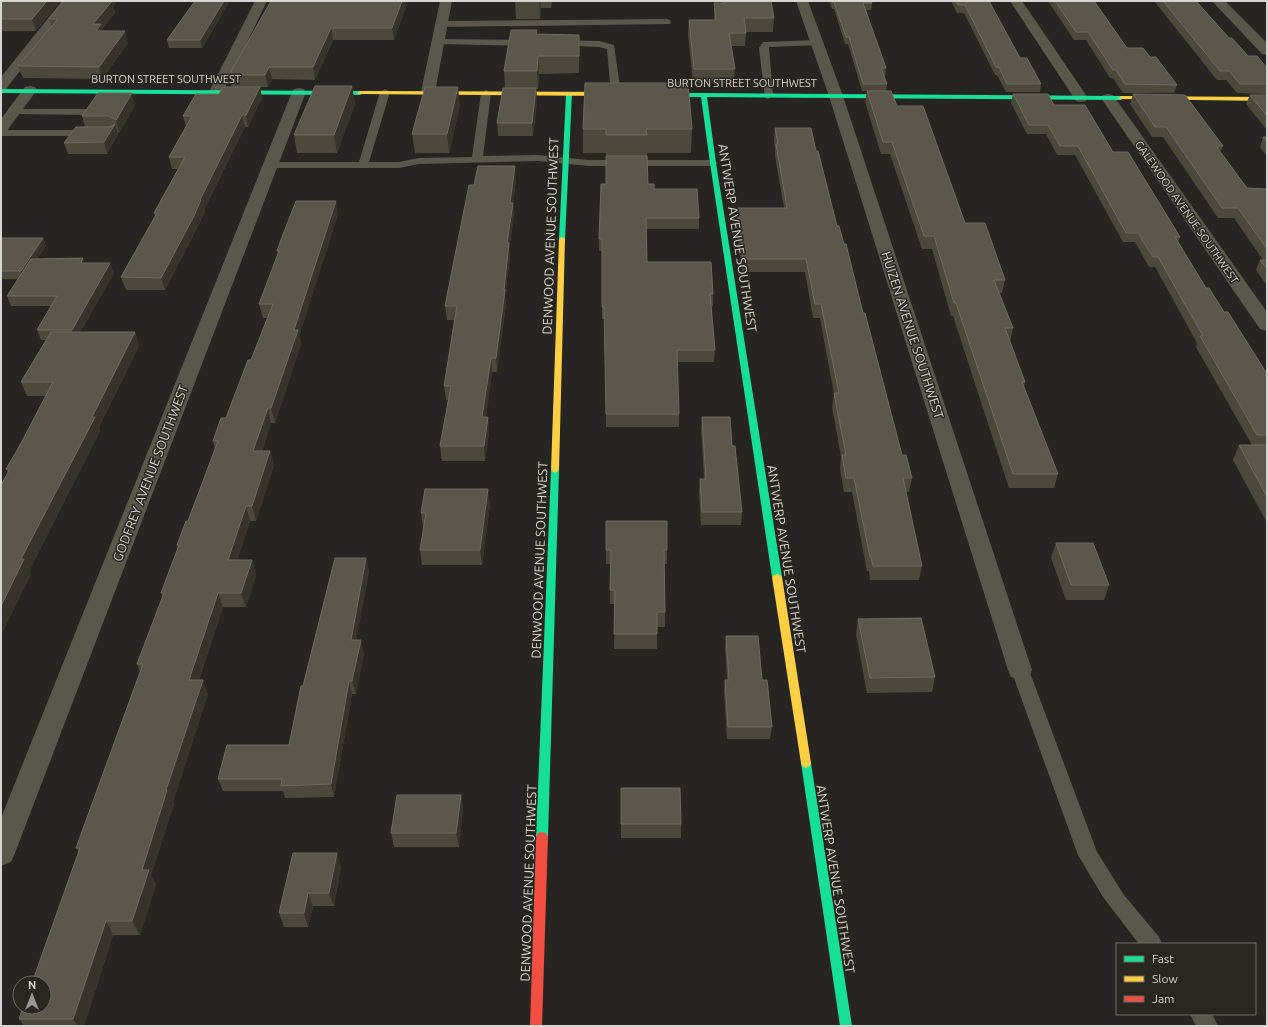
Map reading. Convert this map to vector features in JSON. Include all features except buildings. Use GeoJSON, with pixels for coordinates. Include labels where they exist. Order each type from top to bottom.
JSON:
{"type":"FeatureCollection","features":[{"type":"Feature","properties":{"kind":"street"},"geometry":{"type":"LineString","coordinates":[[1,86],[68,1]]}},
{"type":"Feature","properties":{"kind":"street"},"geometry":{"type":"LineString","coordinates":[[216,92],[261,1]]}},
{"type":"Feature","properties":{"kind":"street"},"geometry":{"type":"LineString","coordinates":[[428,92],[446,1]]}},
{"type":"Feature","properties":{"kind":"street","name":"HUIZEN AVENUE SOUTHWEST"},"geometry":{"type":"LineString","coordinates":[[802,1],[836,96],[1020,670]]}},
{"type":"Feature","properties":{"kind":"street"},"geometry":{"type":"LineString","coordinates":[[1016,1],[1081,98]]}},
{"type":"Feature","properties":{"kind":"street"},"geometry":{"type":"LineString","coordinates":[[1218,1],[1267,51]]}},
{"type":"Feature","properties":{"kind":"street"},"geometry":{"type":"LineString","coordinates":[[1,129],[30,90]]}},
{"type":"Feature","properties":{"kind":"street","name":"BURTON STREET SOUTHWEST"},"geometry":{"type":"LineString","coordinates":[[1,91],[620,94]]}},
{"type":"Feature","properties":{"kind":"street","name":"GODFREY AVENUE SOUTHWEST"},"geometry":{"type":"LineString","coordinates":[[1,853],[299,92]]}},
{"type":"Feature","properties":{"kind":"street","name":"DENWOOD AVENUE SOUTHWEST"},"geometry":{"type":"LineString","coordinates":[[536,1026],[565,160],[569,94]]}},
{"type":"Feature","properties":{"kind":"street","name":"BURTON STREET SOUTHWEST"},"geometry":{"type":"LineString","coordinates":[[648,95],[1267,99]]}},
{"type":"Feature","properties":{"kind":"street","name":"ANTWERP AVENUE SOUTHWEST"},"geometry":{"type":"LineString","coordinates":[[704,95],[713,162],[846,1026]]}},
{"type":"Feature","properties":{"kind":"street","name":"GALEWOOD AVENUE SOUTHWEST"},"geometry":{"type":"LineString","coordinates":[[1108,98],[1267,326]]}},
{"type":"Feature","properties":{"kind":"lane"},"geometry":{"type":"LineString","coordinates":[[442,24],[668,22]]}},
{"type":"Feature","properties":{"kind":"lane"},"geometry":{"type":"LineString","coordinates":[[438,42],[537,43]]}},
{"type":"Feature","properties":{"kind":"lane"},"geometry":{"type":"LineString","coordinates":[[553,43],[599,44],[611,47],[620,94]]}},
{"type":"Feature","properties":{"kind":"lane"},"geometry":{"type":"LineString","coordinates":[[768,96],[764,58],[764,48],[766,44],[817,43]]}},
{"type":"Feature","properties":{"kind":"lane"},"geometry":{"type":"LineString","coordinates":[[73,133],[103,91]]}},
{"type":"Feature","properties":{"kind":"lane"},"geometry":{"type":"LineString","coordinates":[[363,165],[385,92]]}},
{"type":"Feature","properties":{"kind":"lane"},"geometry":{"type":"LineString","coordinates":[[477,160],[486,93]]}},
{"type":"Feature","properties":{"kind":"lane"},"geometry":{"type":"LineString","coordinates":[[14,112],[88,112]]}},
{"type":"Feature","properties":{"kind":"lane"},"geometry":{"type":"LineString","coordinates":[[1,133],[105,133]]}},
{"type":"Feature","properties":{"kind":"lane"},"geometry":{"type":"LineString","coordinates":[[271,165],[399,165],[419,161],[538,158],[589,162],[713,162]]}},
{"type":"Feature","properties":{"kind":"lane"},"geometry":{"type":"LineString","coordinates":[[1020,670],[1088,855],[1124,913],[1151,943]]}},
{"type":"Feature","properties":{"kind":"lane"},"geometry":{"type":"LineString","coordinates":[[1202,1015],[1207,1026]]}},
{"type":"Feature","properties":{"kind":"traffic: fast"},"geometry":{"type":"LineString","coordinates":[[1,91],[360,93]]}},
{"type":"Feature","properties":{"kind":"traffic: fast"},"geometry":{"type":"LineString","coordinates":[[562,239],[569,94]]}},
{"type":"Feature","properties":{"kind":"traffic: fast"},"geometry":{"type":"LineString","coordinates":[[660,95],[1121,98]]}},
{"type":"Feature","properties":{"kind":"traffic: fast"},"geometry":{"type":"LineString","coordinates":[[704,95],[713,163],[777,577]]}},
{"type":"Feature","properties":{"kind":"traffic: fast"},"geometry":{"type":"LineString","coordinates":[[542,837],[555,470]]}},
{"type":"Feature","properties":{"kind":"traffic: fast"},"geometry":{"type":"LineString","coordinates":[[806,763],[846,1026]]}},
{"type":"Feature","properties":{"kind":"traffic: slow"},"geometry":{"type":"LineString","coordinates":[[360,93],[614,94]]}},
{"type":"Feature","properties":{"kind":"traffic: slow"},"geometry":{"type":"LineString","coordinates":[[1121,98],[1267,99]]}},
{"type":"Feature","properties":{"kind":"traffic: slow"},"geometry":{"type":"LineString","coordinates":[[555,470],[562,239]]}},
{"type":"Feature","properties":{"kind":"traffic: slow"},"geometry":{"type":"LineString","coordinates":[[777,577],[806,763]]}},
{"type":"Feature","properties":{"kind":"traffic: jam"},"geometry":{"type":"LineString","coordinates":[[536,1026],[542,837]]}}]}
